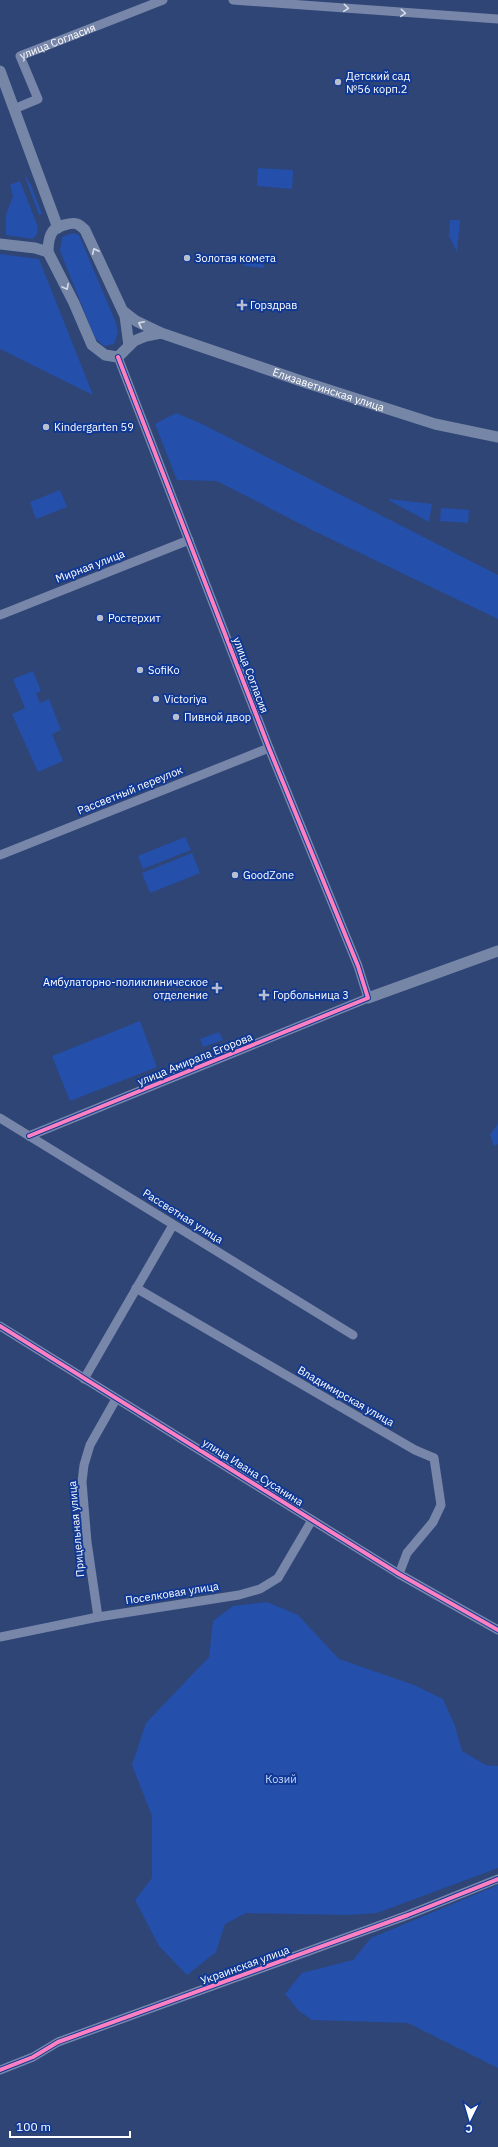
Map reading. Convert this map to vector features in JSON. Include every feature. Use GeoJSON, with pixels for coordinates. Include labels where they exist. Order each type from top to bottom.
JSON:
{"type":"FeatureCollection","features":[{"type":"Feature","properties":{"kind":"main road"},"geometry":{"type":"LineString","coordinates":[[0,71],[58,228]]}},
{"type":"Feature","properties":{"kind":"main road"},"geometry":{"type":"LineString","coordinates":[[129,346],[128,330],[123,312],[85,230],[78,224],[73,224],[53,231],[48,244],[48,252],[74,303],[92,345],[105,355],[118,357],[129,346],[134,341],[146,336],[162,333]]}},
{"type":"Feature","properties":{"kind":"main road"},"geometry":{"type":"LineString","coordinates":[[0,244],[36,248],[48,252]]}},
{"type":"Feature","properties":{"kind":"main road","name":"Елизаветинская улица"},"geometry":{"type":"LineString","coordinates":[[123,312],[136,321],[162,333],[403,415],[461,431],[498,437]]}},
{"type":"Feature","properties":{"kind":"main road"},"geometry":{"type":"LineString","coordinates":[[368,998],[498,951]]}},
{"type":"Feature","properties":{"kind":"street","name":"улица Согласия"},"geometry":{"type":"LineString","coordinates":[[14,109],[38,99],[20,56],[163,0]]}},
{"type":"Feature","properties":{"kind":"street"},"geometry":{"type":"LineString","coordinates":[[233,0],[496,20]]}},
{"type":"Feature","properties":{"kind":"street","name":"улица Согласия"},"geometry":{"type":"LineString","coordinates":[[118,357],[269,748],[358,966],[368,998]]}},
{"type":"Feature","properties":{"kind":"street","name":"Мирная улица"},"geometry":{"type":"LineString","coordinates":[[0,615],[188,540]]}},
{"type":"Feature","properties":{"kind":"street","name":"Рассветный переулок"},"geometry":{"type":"LineString","coordinates":[[0,855],[269,748]]}},
{"type":"Feature","properties":{"kind":"street","name":"улица Амирала Егорова"},"geometry":{"type":"LineString","coordinates":[[29,1136],[368,998]]}},
{"type":"Feature","properties":{"kind":"street","name":"Рассветная улица"},"geometry":{"type":"LineString","coordinates":[[0,1118],[353,1335]]}},
{"type":"Feature","properties":{"kind":"street"},"geometry":{"type":"LineString","coordinates":[[84,1379],[173,1225]]}},
{"type":"Feature","properties":{"kind":"street","name":"Владимирская улица"},"geometry":{"type":"LineString","coordinates":[[136,1288],[416,1450],[434,1458],[441,1505],[433,1522],[407,1553],[399,1574]]}},
{"type":"Feature","properties":{"kind":"street","name":"улица Ивана Сусанина"},"geometry":{"type":"LineString","coordinates":[[0,1326],[399,1574],[498,1630]]}},
{"type":"Feature","properties":{"kind":"street","name":"Прицельная улица"},"geometry":{"type":"LineString","coordinates":[[98,1617],[87,1542],[82,1482],[84,1465],[90,1445],[116,1398]]}},
{"type":"Feature","properties":{"kind":"street","name":"Поселковая улица"},"geometry":{"type":"LineString","coordinates":[[0,1637],[98,1617],[239,1595],[260,1589],[278,1578],[312,1520]]}},
{"type":"Feature","properties":{"kind":"street","name":"Украинская улица"},"geometry":{"type":"LineString","coordinates":[[0,2070],[33,2057],[58,2042],[408,1915],[498,1879]]}},
{"type":"Feature","properties":{"kind":"green space"},"geometry":{"type":"Polygon","coordinates":[[[258,168],[293,170],[292,189],[257,186],[258,168]]]}},
{"type":"Feature","properties":{"kind":"green space"},"geometry":{"type":"Polygon","coordinates":[[[24,174],[31,185],[42,214],[39,215],[24,174]]]}},
{"type":"Feature","properties":{"kind":"green space"},"geometry":{"type":"Polygon","coordinates":[[[20,181],[38,227],[37,234],[33,239],[6,235],[6,215],[13,196],[10,185],[20,181]]]}},
{"type":"Feature","properties":{"kind":"green space"},"geometry":{"type":"Polygon","coordinates":[[[450,220],[460,220],[457,252],[449,236],[450,220]]]}},
{"type":"Feature","properties":{"kind":"green space"},"geometry":{"type":"Polygon","coordinates":[[[73,233],[79,235],[116,323],[118,333],[114,344],[104,346],[95,338],[60,251],[62,237],[73,233]]]}},
{"type":"Feature","properties":{"kind":"green space"},"geometry":{"type":"Polygon","coordinates":[[[0,254],[39,259],[93,395],[0,349],[0,254]]]}},
{"type":"Feature","properties":{"kind":"green space"},"geometry":{"type":"Polygon","coordinates":[[[245,254],[258,255],[265,268],[244,266],[245,254]]]}},
{"type":"Feature","properties":{"kind":"green space"},"geometry":{"type":"Polygon","coordinates":[[[176,413],[202,424],[498,575],[498,619],[314,531],[217,481],[177,480],[155,424],[176,413]]]}},
{"type":"Feature","properties":{"kind":"green space"},"geometry":{"type":"Polygon","coordinates":[[[60,490],[67,507],[36,519],[30,502],[60,490]]]}},
{"type":"Feature","properties":{"kind":"green space"},"geometry":{"type":"Polygon","coordinates":[[[390,499],[432,504],[429,522],[390,501],[390,499]]]}},
{"type":"Feature","properties":{"kind":"green space"},"geometry":{"type":"Polygon","coordinates":[[[441,508],[469,510],[468,523],[440,521],[441,508]]]}},
{"type":"Feature","properties":{"kind":"green space"},"geometry":{"type":"Polygon","coordinates":[[[33,671],[41,691],[36,693],[40,703],[49,699],[61,730],[52,734],[63,761],[38,772],[12,714],[25,708],[13,679],[33,671]]]}},
{"type":"Feature","properties":{"kind":"green space"},"geometry":{"type":"Polygon","coordinates":[[[185,837],[191,850],[143,869],[138,856],[185,837]]]}},
{"type":"Feature","properties":{"kind":"green space"},"geometry":{"type":"Polygon","coordinates":[[[192,853],[200,873],[150,893],[142,873],[192,853]]]}},
{"type":"Feature","properties":{"kind":"green space"},"geometry":{"type":"Polygon","coordinates":[[[140,1021],[157,1067],[70,1101],[52,1056],[140,1021]]]}},
{"type":"Feature","properties":{"kind":"green space"},"geometry":{"type":"Polygon","coordinates":[[[219,1032],[223,1040],[203,1047],[200,1039],[219,1032]]]}},
{"type":"Feature","properties":{"kind":"green space"},"geometry":{"type":"Polygon","coordinates":[[[498,1120],[498,1144],[494,1146],[490,1135],[497,1125],[498,1120]]]}},
{"type":"Feature","properties":{"kind":"green space","name":"Козий"},"geometry":{"type":"Polygon","coordinates":[[[267,1602],[298,1615],[339,1659],[414,1685],[443,1699],[455,1726],[462,1751],[486,1765],[498,1766],[498,1868],[377,1913],[350,1915],[246,1913],[225,1924],[216,1952],[187,1975],[159,1946],[135,1900],[152,1878],[152,1816],[132,1765],[146,1723],[209,1657],[213,1621],[233,1606],[267,1602]]]}},
{"type":"Feature","properties":{"kind":"green space"},"geometry":{"type":"Polygon","coordinates":[[[498,1885],[498,2068],[408,2023],[312,2020],[299,2011],[285,1994],[302,1973],[353,1960],[371,1938],[498,1885]]]}},
{"type":"Feature","properties":{"kind":"cycle path"},"geometry":{"type":"LineString","coordinates":[[29,1136],[368,998],[358,966],[269,748],[118,357]]}},
{"type":"Feature","properties":{"kind":"cycle path"},"geometry":{"type":"LineString","coordinates":[[0,1326],[399,1574],[498,1630]]}},
{"type":"Feature","properties":{"kind":"cycle path"},"geometry":{"type":"LineString","coordinates":[[0,2070],[33,2057],[58,2042],[408,1915],[498,1879]]}},
{"type":"Feature","properties":{"kind":"place","name":"Детский сад №56 корп.2"},"geometry":{"type":"Point","coordinates":[338,82]}},
{"type":"Feature","properties":{"kind":"place","name":"Золотая комета"},"geometry":{"type":"Point","coordinates":[187,258]}},
{"type":"Feature","properties":{"kind":"place","name":"Горздрав"},"geometry":{"type":"Point","coordinates":[242,305]}},
{"type":"Feature","properties":{"kind":"place","name":"Kindergarten 59"},"geometry":{"type":"Point","coordinates":[46,427]}},
{"type":"Feature","properties":{"kind":"place","name":"Ростерхит"},"geometry":{"type":"Point","coordinates":[100,618]}},
{"type":"Feature","properties":{"kind":"place","name":"SofiKo"},"geometry":{"type":"Point","coordinates":[140,670]}},
{"type":"Feature","properties":{"kind":"place","name":"Victoriya"},"geometry":{"type":"Point","coordinates":[156,699]}},
{"type":"Feature","properties":{"kind":"place","name":"Пивной двор"},"geometry":{"type":"Point","coordinates":[176,717]}},
{"type":"Feature","properties":{"kind":"place","name":"GoodZone"},"geometry":{"type":"Point","coordinates":[235,875]}},
{"type":"Feature","properties":{"kind":"place","name":"Амбулаторно-поликлиническое отделение"},"geometry":{"type":"Point","coordinates":[217,988]}},
{"type":"Feature","properties":{"kind":"place","name":"Горбольница 3"},"geometry":{"type":"Point","coordinates":[264,995]}}]}
